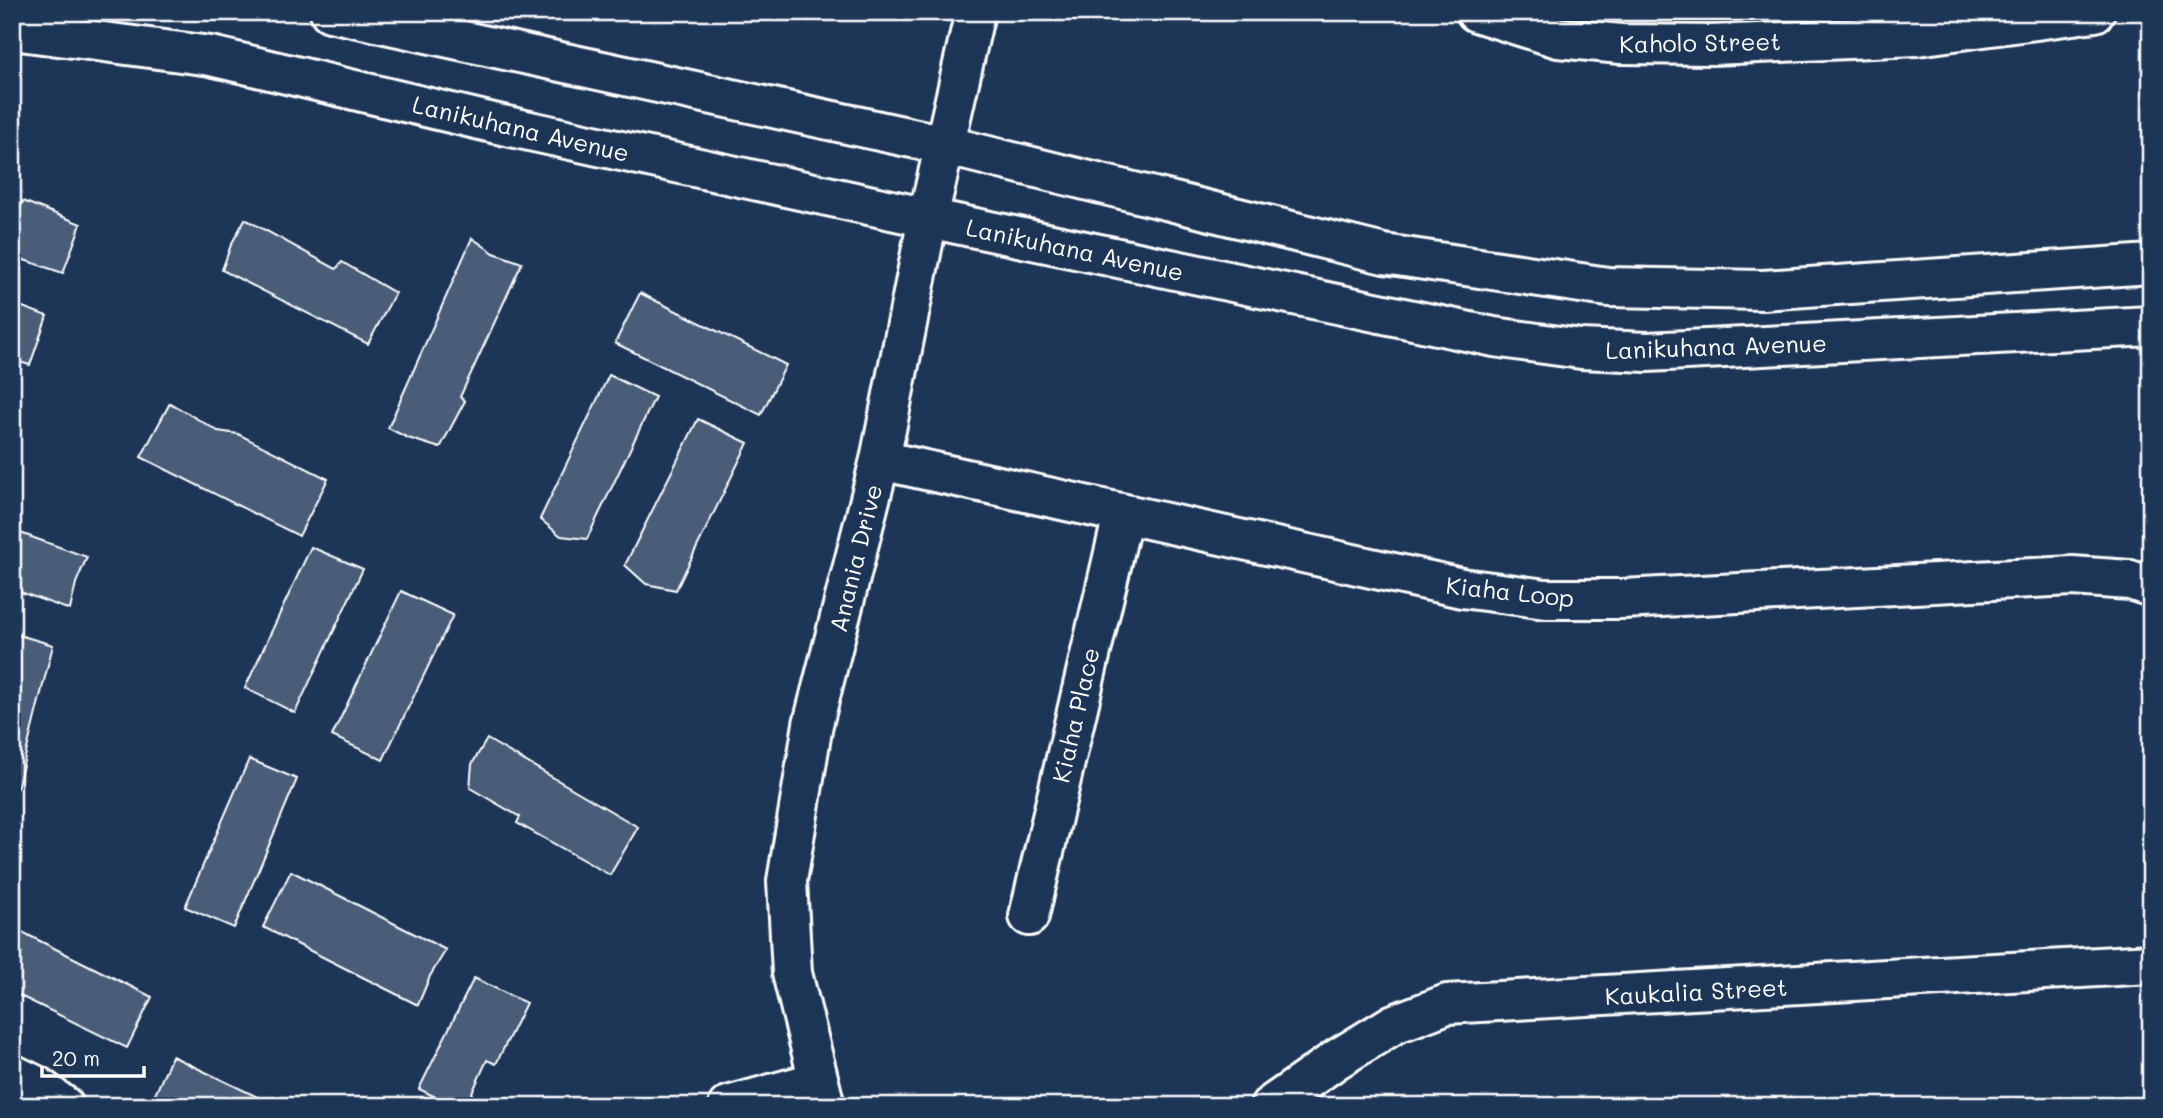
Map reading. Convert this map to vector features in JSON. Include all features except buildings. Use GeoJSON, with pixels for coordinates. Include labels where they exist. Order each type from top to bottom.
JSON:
{"type":"FeatureCollection","features":[{"type":"Feature","properties":{"kind":"street"},"geometry":{"type":"LineString","coordinates":[[330,12],[944,145],[1384,254],[1608,287],[1763,290],[2151,264]]}},
{"type":"Feature","properties":{"kind":"street","name":"Anania Drive"},"geometry":{"type":"LineString","coordinates":[[822,1093],[792,973],[787,881],[813,724],[880,460],[928,218],[975,12]]}},
{"type":"Feature","properties":{"kind":"street","name":"Kaholo Street"},"geometry":{"type":"LineString","coordinates":[[1476,12],[1558,38],[1621,44],[1712,45],[1917,36],[2095,12]]}},
{"type":"Feature","properties":{"kind":"street","name":"Lanikuhana Avenue"},"geometry":{"type":"LineString","coordinates":[[12,30],[211,56],[493,123],[1494,337],[1581,349],[1647,352],[2151,326]]}},
{"type":"Feature","properties":{"kind":"street","name":"Kiaha Loop"},"geometry":{"type":"LineString","coordinates":[[880,460],[1462,588],[1546,599],[1622,599],[2072,576],[2130,580],[2151,587]]}},
{"type":"Feature","properties":{"kind":"street","name":"Kiaha Place"},"geometry":{"type":"LineString","coordinates":[[1029,916],[1123,515]]}},
{"type":"Feature","properties":{"kind":"street","name":"Kaukalia Street"},"geometry":{"type":"LineString","coordinates":[[1270,1106],[1337,1059],[1394,1024],[1447,1004],[2151,964]]}},
{"type":"Feature","properties":{"kind":"street"},"geometry":{"type":"LineString","coordinates":[[12,1074],[37,1086],[64,1106]]}},
{"type":"Feature","properties":{"kind":"street"},"geometry":{"type":"LineString","coordinates":[[728,1106],[822,1093]]}}]}
